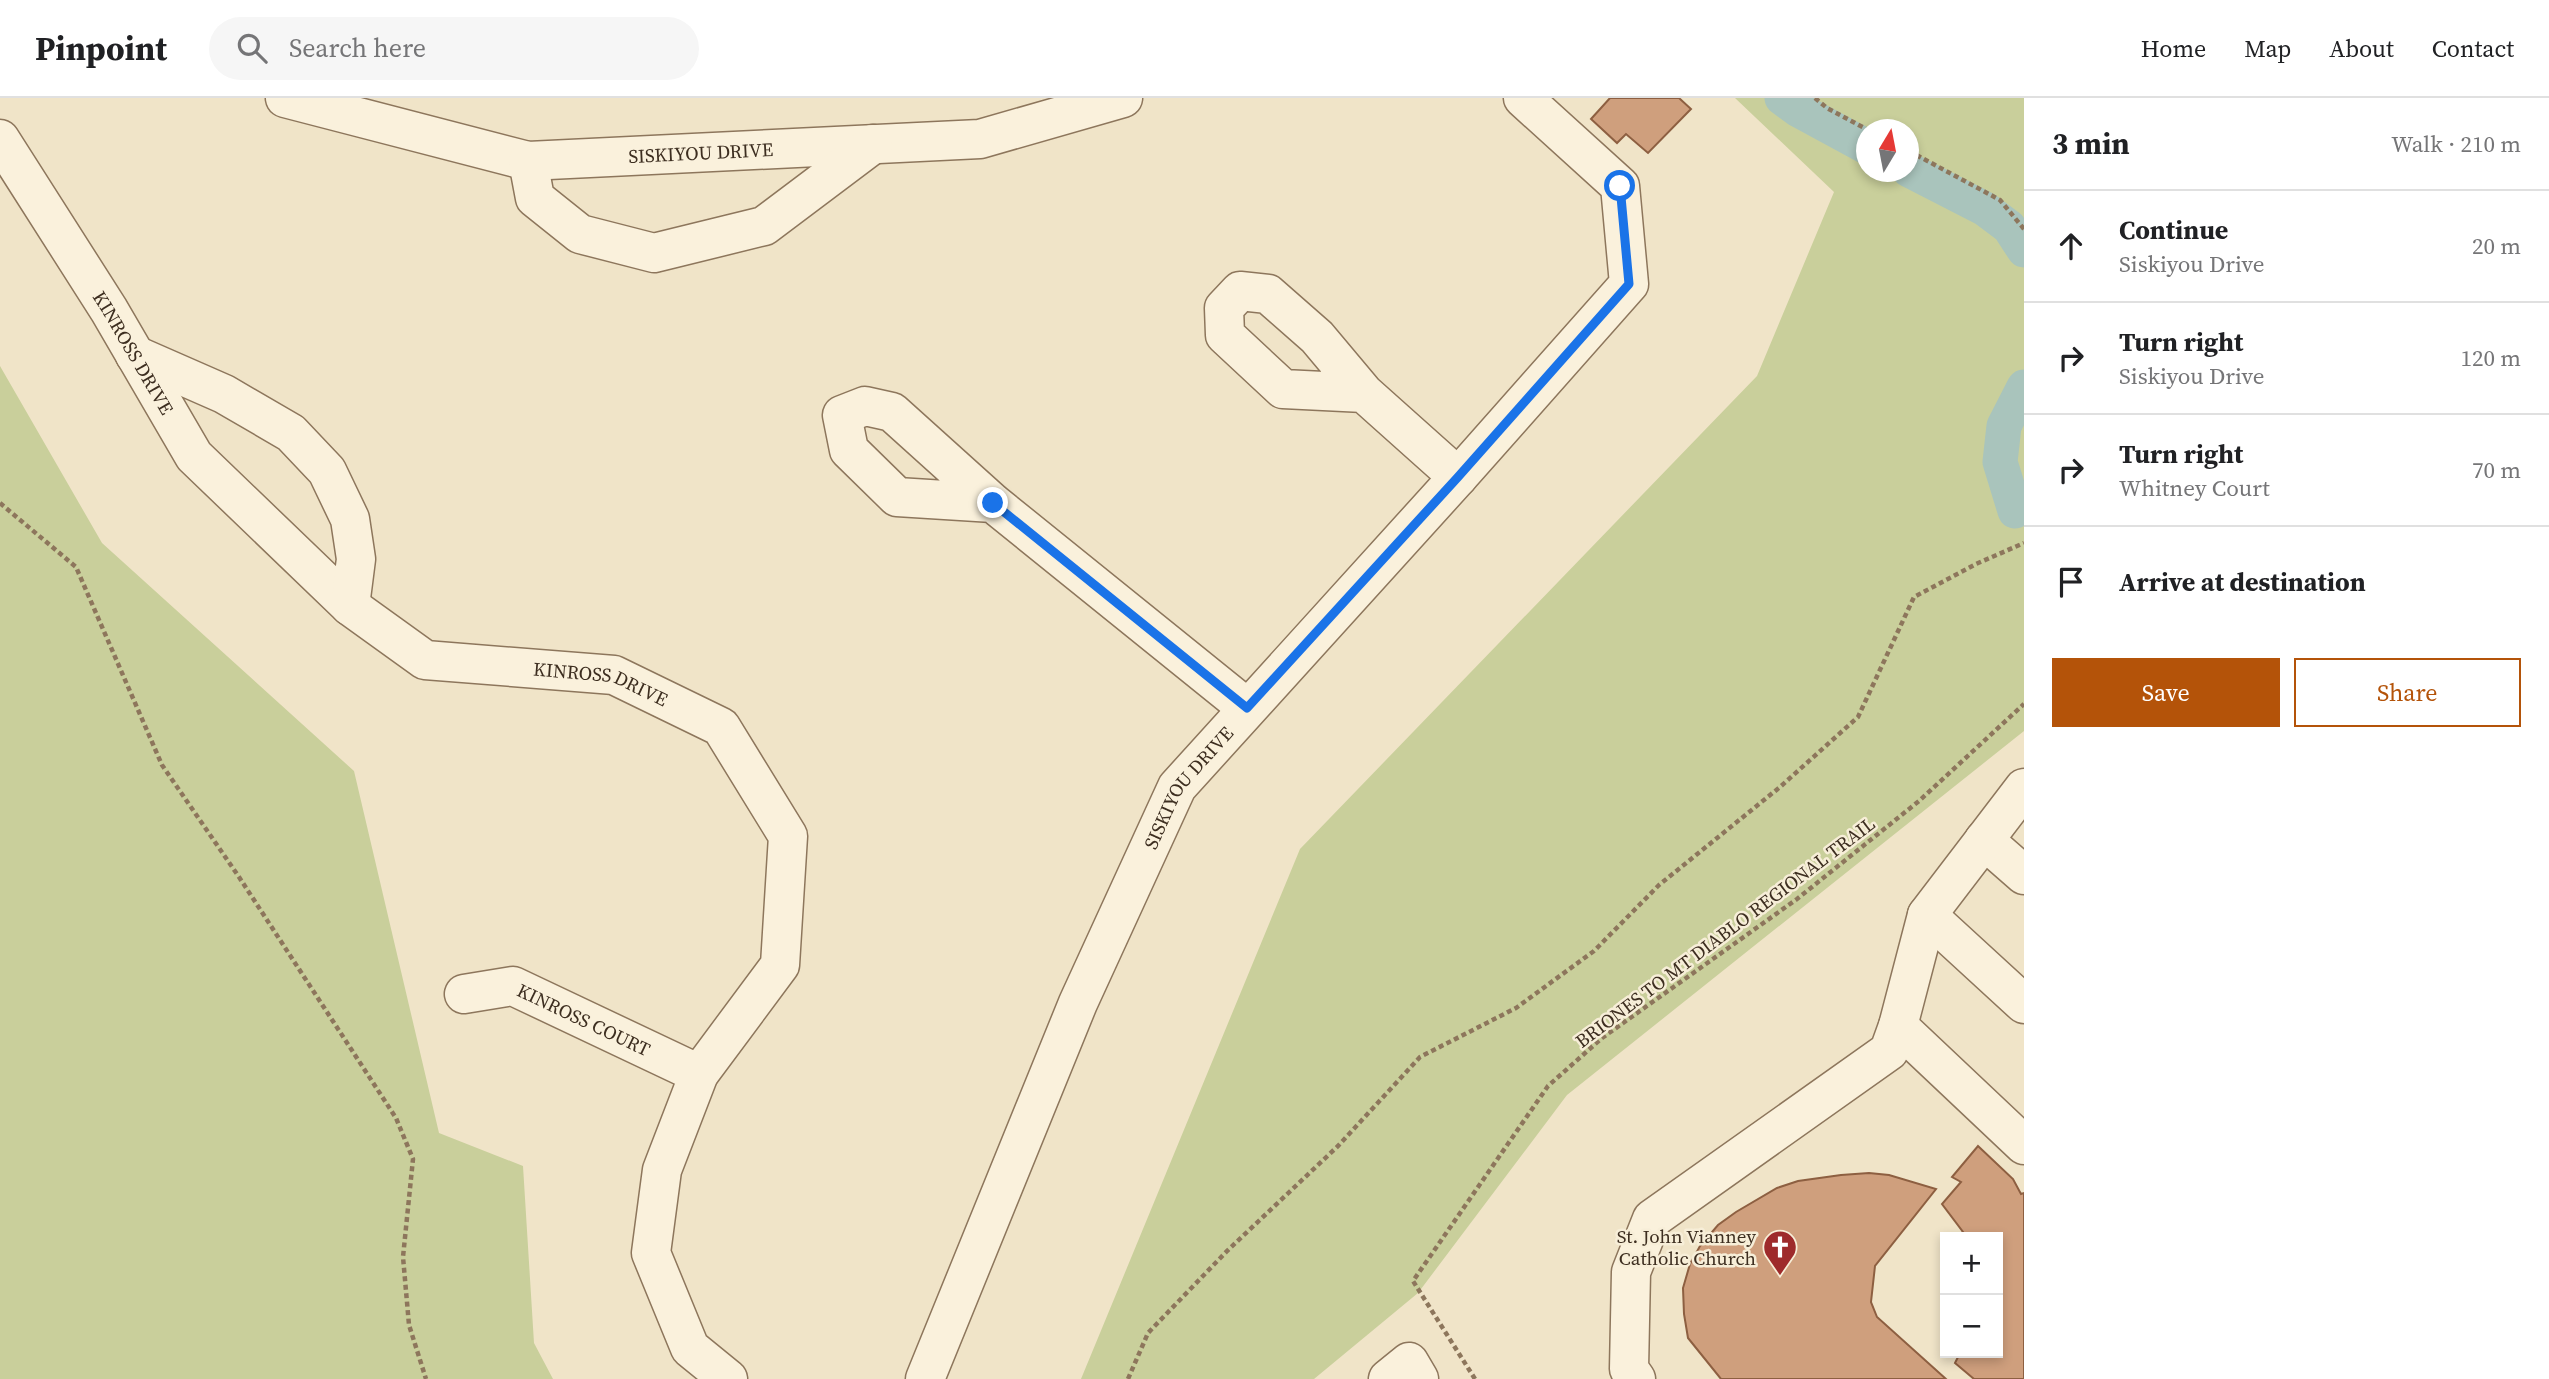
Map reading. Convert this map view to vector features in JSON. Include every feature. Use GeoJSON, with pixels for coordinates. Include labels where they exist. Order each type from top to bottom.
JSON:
{"type":"FeatureCollection","features":[{"type":"Feature","properties":{"kind":"street","name":"SISKIYOU DRIVE"},"geometry":{"type":"LineString","coordinates":[[285,98],[528,160],[980,139],[1123,98]]}},
{"type":"Feature","properties":{"kind":"street","name":"SISKIYOU DRIVE"},"geometry":{"type":"LineString","coordinates":[[925,1379],[1078,1003],[1177,787],[1629,284],[1620,186],[1523,98]]}},
{"type":"Feature","properties":{"kind":"street","name":"KINROSS DRIVE"},"geometry":{"type":"LineString","coordinates":[[0,139],[135,355],[194,456],[350,606],[425,660],[614,675],[721,727],[788,836],[780,965],[699,1074],[663,1170],[651,1253],[691,1348],[728,1379]]}},
{"type":"Feature","properties":{"kind":"street"},"geometry":{"type":"LineString","coordinates":[[528,160],[535,198],[580,234],[654,253],[764,226],[873,144]]}},
{"type":"Feature","properties":{"kind":"street"},"geometry":{"type":"LineString","coordinates":[[135,355],[224,394],[291,433],[327,471],[350,519],[356,559],[350,606]]}},
{"type":"Feature","properties":{"kind":"street"},"geometry":{"type":"LineString","coordinates":[[1364,393],[1458,477]]}},
{"type":"Feature","properties":{"kind":"street"},"geometry":{"type":"LineString","coordinates":[[993,503],[1247,708]]}},
{"type":"Feature","properties":{"kind":"street"},"geometry":{"type":"LineString","coordinates":[[1636,1379],[1629,1370],[1631,1272],[1653,1219],[1889,1051],[1927,915],[2024,788]]}},
{"type":"Feature","properties":{"kind":"street"},"geometry":{"type":"LineString","coordinates":[[1984,840],[2024,875]]}},
{"type":"Feature","properties":{"kind":"street"},"geometry":{"type":"LineString","coordinates":[[1927,915],[2024,1004]]}},
{"type":"Feature","properties":{"kind":"street","name":"KINROSS COURT"},"geometry":{"type":"LineString","coordinates":[[464,994],[513,986],[699,1074]]}},
{"type":"Feature","properties":{"kind":"street"},"geometry":{"type":"LineString","coordinates":[[1898,1026],[2024,1145]]}},
{"type":"Feature","properties":{"kind":"street"},"geometry":{"type":"LineString","coordinates":[[1388,1379],[1409,1362],[1419,1379]]}},
{"type":"Feature","properties":{"kind":"path"},"geometry":{"type":"LineString","coordinates":[[1815,98],[1827,108],[1856,124]]}},
{"type":"Feature","properties":{"kind":"path"},"geometry":{"type":"LineString","coordinates":[[1919,156],[2000,200],[2024,229]]}},
{"type":"Feature","properties":{"kind":"path"},"geometry":{"type":"LineString","coordinates":[[0,503],[76,567],[162,765],[239,877],[396,1118],[413,1159],[403,1257],[409,1325],[426,1379]]}},
{"type":"Feature","properties":{"kind":"path"},"geometry":{"type":"LineString","coordinates":[[1128,1379],[1148,1333],[1227,1251],[1338,1146],[1420,1057],[1516,1008],[1594,951],[1659,884],[1780,787],[1858,717],[1914,597],[1976,564],[2024,543]]}},
{"type":"Feature","properties":{"kind":"path","name":"BRIONES TO MT DIABLO REGIONAL TRAIL"},"geometry":{"type":"LineString","coordinates":[[1475,1379],[1413,1281],[1548,1086],[1602,1038],[1797,900],[1919,801],[2024,704]]}},
{"type":"Feature","properties":{"kind":"green space"},"geometry":{"type":"Polygon","coordinates":[[[1735,98],[2024,98],[2024,731],[1567,1095],[1418,1293],[1314,1379],[1081,1379],[1300,849],[1757,376],[1834,192],[1735,98]]]}},
{"type":"Feature","properties":{"kind":"green space"},"geometry":{"type":"Polygon","coordinates":[[[0,366],[102,543],[354,771],[439,1133],[523,1166],[534,1343],[553,1379],[0,1379],[0,366]]]}},
{"type":"Feature","properties":{"kind":"building"},"geometry":{"type":"Polygon","coordinates":[[[1610,98],[1679,98],[1691,109],[1648,153],[1626,134],[1617,143],[1591,119],[1610,98]]]}},
{"type":"Feature","properties":{"kind":"building"},"geometry":{"type":"Polygon","coordinates":[[[1978,1146],[2013,1179],[2021,1194],[2024,1193],[2024,1379],[1974,1379],[1955,1363],[1958,1358],[2003,1358],[2003,1232],[1963,1232],[1942,1204],[1961,1182],[1952,1177],[1978,1146]]]}},
{"type":"Feature","properties":{"kind":"building","name":"St. John Vianney Catholic Church"},"geometry":{"type":"Polygon","coordinates":[[[1869,1173],[1889,1175],[1936,1189],[1875,1266],[1871,1302],[1877,1317],[1946,1379],[1721,1379],[1688,1338],[1684,1314],[1683,1288],[1690,1264],[1700,1246],[1718,1225],[1777,1188],[1798,1181],[1869,1173]]]}},
{"type":"Feature","properties":{"kind":"waterway"},"geometry":{"type":"LineString","coordinates":[[1782,98],[1856,141]]}},
{"type":"Feature","properties":{"kind":"waterway"},"geometry":{"type":"LineString","coordinates":[[1919,175],[1985,209],[2009,227],[2024,250]]}},
{"type":"Feature","properties":{"kind":"waterway"},"geometry":{"type":"LineString","coordinates":[[2015,511],[2000,462],[2004,426],[2024,387]]}},
{"type":"Feature","properties":{"kind":"place","name":"St. John Vianney Catholic Church"},"geometry":{"type":"Point","coordinates":[1780,1277]}},
{"type":"Feature","properties":{"kind":"route"},"geometry":{"type":"LineString","coordinates":[[993,503],[1247,708],[1458,477],[1629,284],[1620,186]]}}]}
